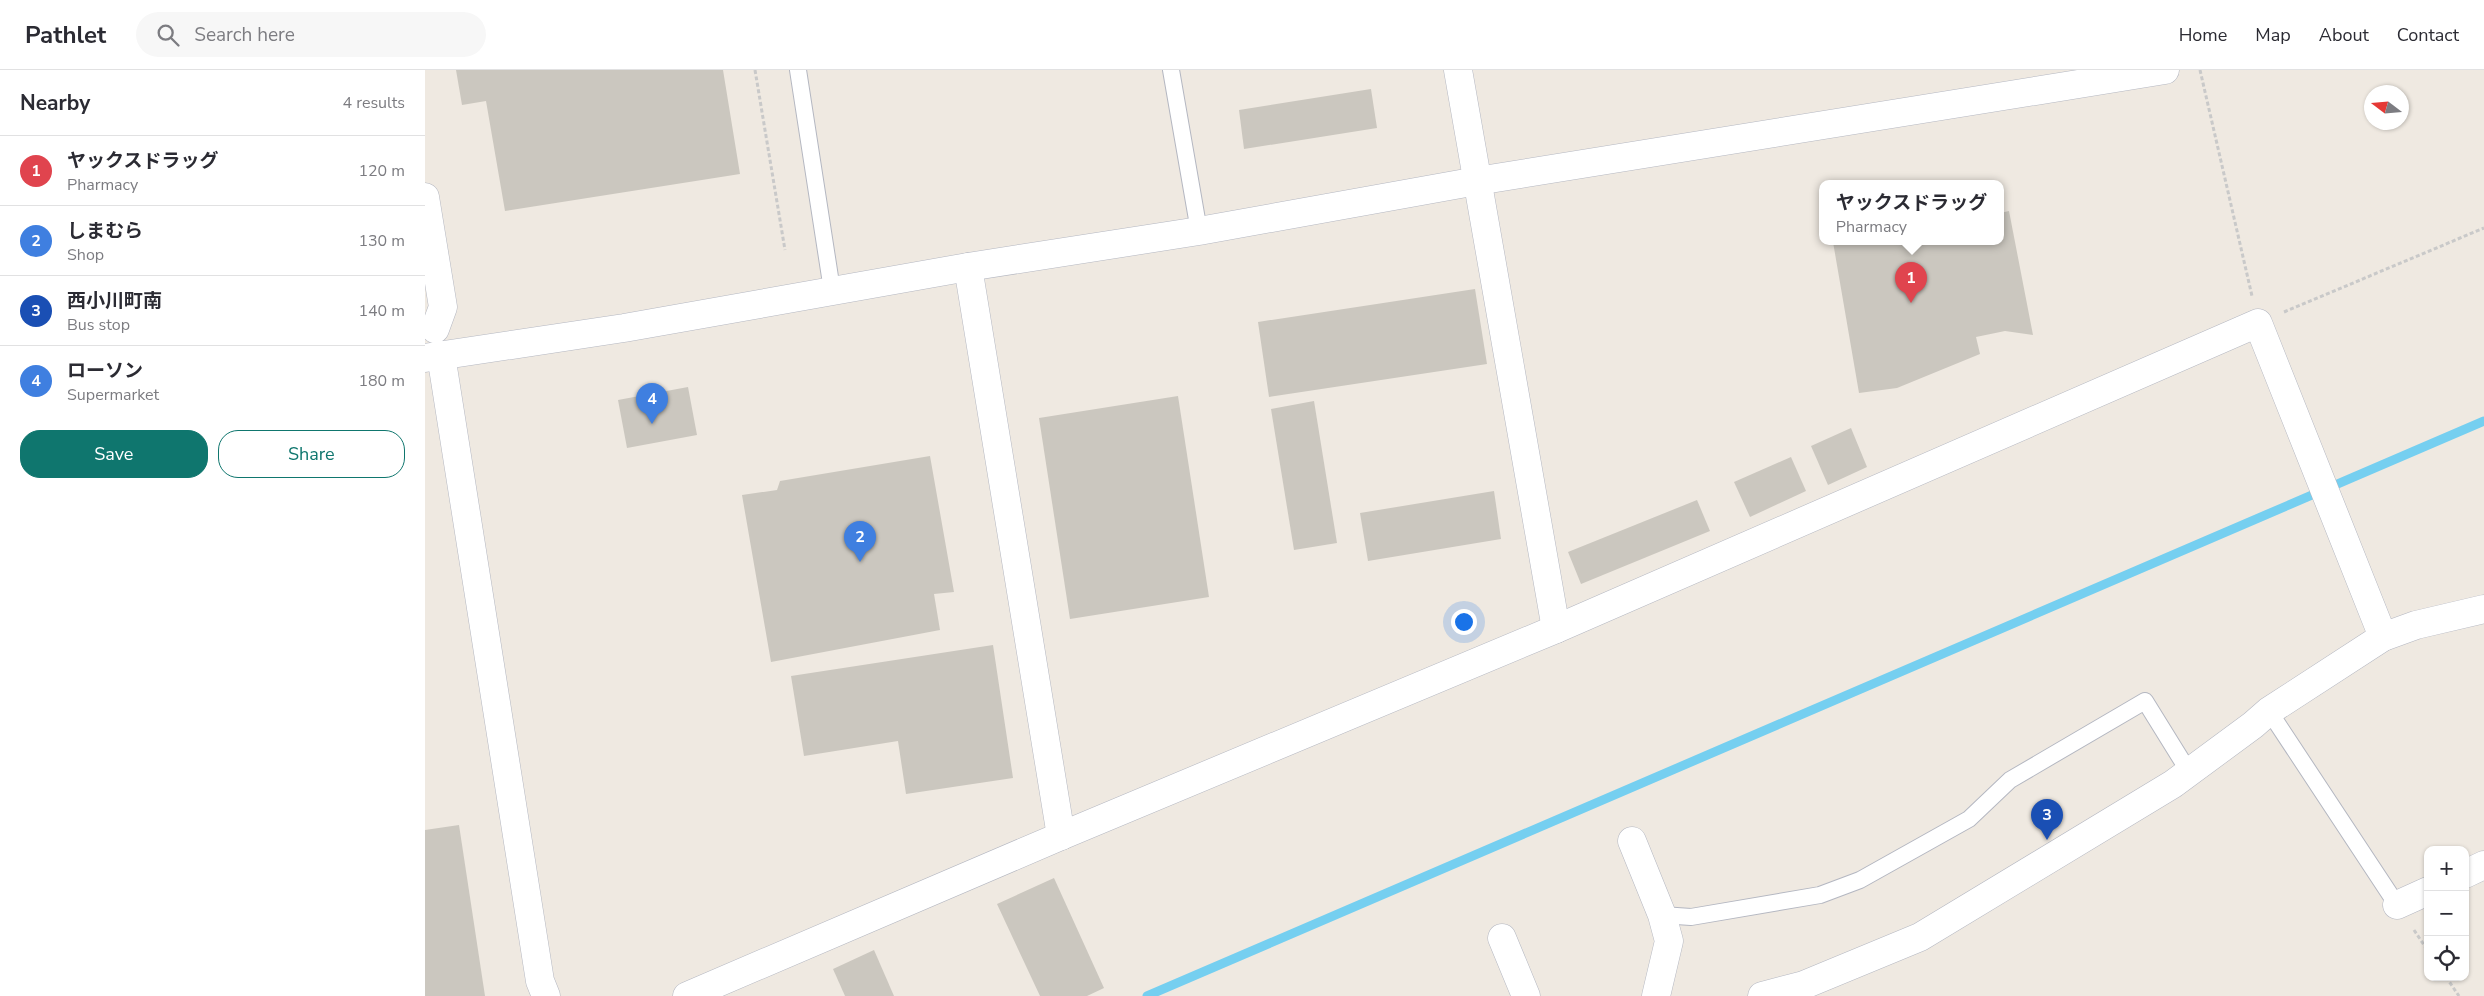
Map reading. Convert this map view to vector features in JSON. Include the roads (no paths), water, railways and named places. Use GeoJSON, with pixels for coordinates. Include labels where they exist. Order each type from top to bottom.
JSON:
{"type":"FeatureCollection","features":[{"type":"Feature","properties":{"kind":"street"},"geometry":{"type":"LineString","coordinates":[[1458,70],[1556,629]]}},
{"type":"Feature","properties":{"kind":"street"},"geometry":{"type":"LineString","coordinates":[[433,356],[624,328],[968,266],[1199,231],[1477,182],[2165,70]]}},
{"type":"Feature","properties":{"kind":"street"},"geometry":{"type":"LineString","coordinates":[[425,197],[443,307],[430,325],[433,356],[539,972],[546,996]]}},
{"type":"Feature","properties":{"kind":"street"},"geometry":{"type":"LineString","coordinates":[[968,266],[1061,836]]}},
{"type":"Feature","properties":{"kind":"street"},"geometry":{"type":"LineString","coordinates":[[687,996],[1061,836],[1556,629],[2258,323],[2383,637]]}},
{"type":"Feature","properties":{"kind":"street"},"geometry":{"type":"LineString","coordinates":[[1762,996],[1808,990],[1920,937],[2189,772],[2269,711],[2383,637],[2416,625],[2484,610]]}},
{"type":"Feature","properties":{"kind":"street"},"geometry":{"type":"LineString","coordinates":[[1632,841],[1662,915],[1669,941],[1655,996]]}},
{"type":"Feature","properties":{"kind":"street"},"geometry":{"type":"LineString","coordinates":[[2469,872],[2484,865]]}},
{"type":"Feature","properties":{"kind":"street"},"geometry":{"type":"LineString","coordinates":[[2397,905],[2424,893]]}},
{"type":"Feature","properties":{"kind":"street"},"geometry":{"type":"LineString","coordinates":[[1502,938],[1526,996]]}},
{"type":"Feature","properties":{"kind":"lane"},"geometry":{"type":"LineString","coordinates":[[798,70],[832,290]]}},
{"type":"Feature","properties":{"kind":"lane"},"geometry":{"type":"LineString","coordinates":[[1171,70],[1199,231]]}},
{"type":"Feature","properties":{"kind":"lane"},"geometry":{"type":"LineString","coordinates":[[1662,915],[1691,917],[1820,895],[1860,880],[1969,819],[2009,780],[2145,701],[2189,772]]}},
{"type":"Feature","properties":{"kind":"lane"},"geometry":{"type":"LineString","coordinates":[[2269,711],[2397,905]]}},
{"type":"Feature","properties":{"kind":"waterway"},"geometry":{"type":"LineString","coordinates":[[1147,996],[2484,421]]}},
{"type":"Feature","properties":{"kind":"place","name":"ヤックスドラッグ"},"geometry":{"type":"Point","coordinates":[1911,303]}},
{"type":"Feature","properties":{"kind":"place","name":"ローソン"},"geometry":{"type":"Point","coordinates":[652,424]}},
{"type":"Feature","properties":{"kind":"place","name":"しまむら"},"geometry":{"type":"Point","coordinates":[860,562]}},
{"type":"Feature","properties":{"kind":"place","name":"西小川町南"},"geometry":{"type":"Point","coordinates":[2047,840]}}]}
